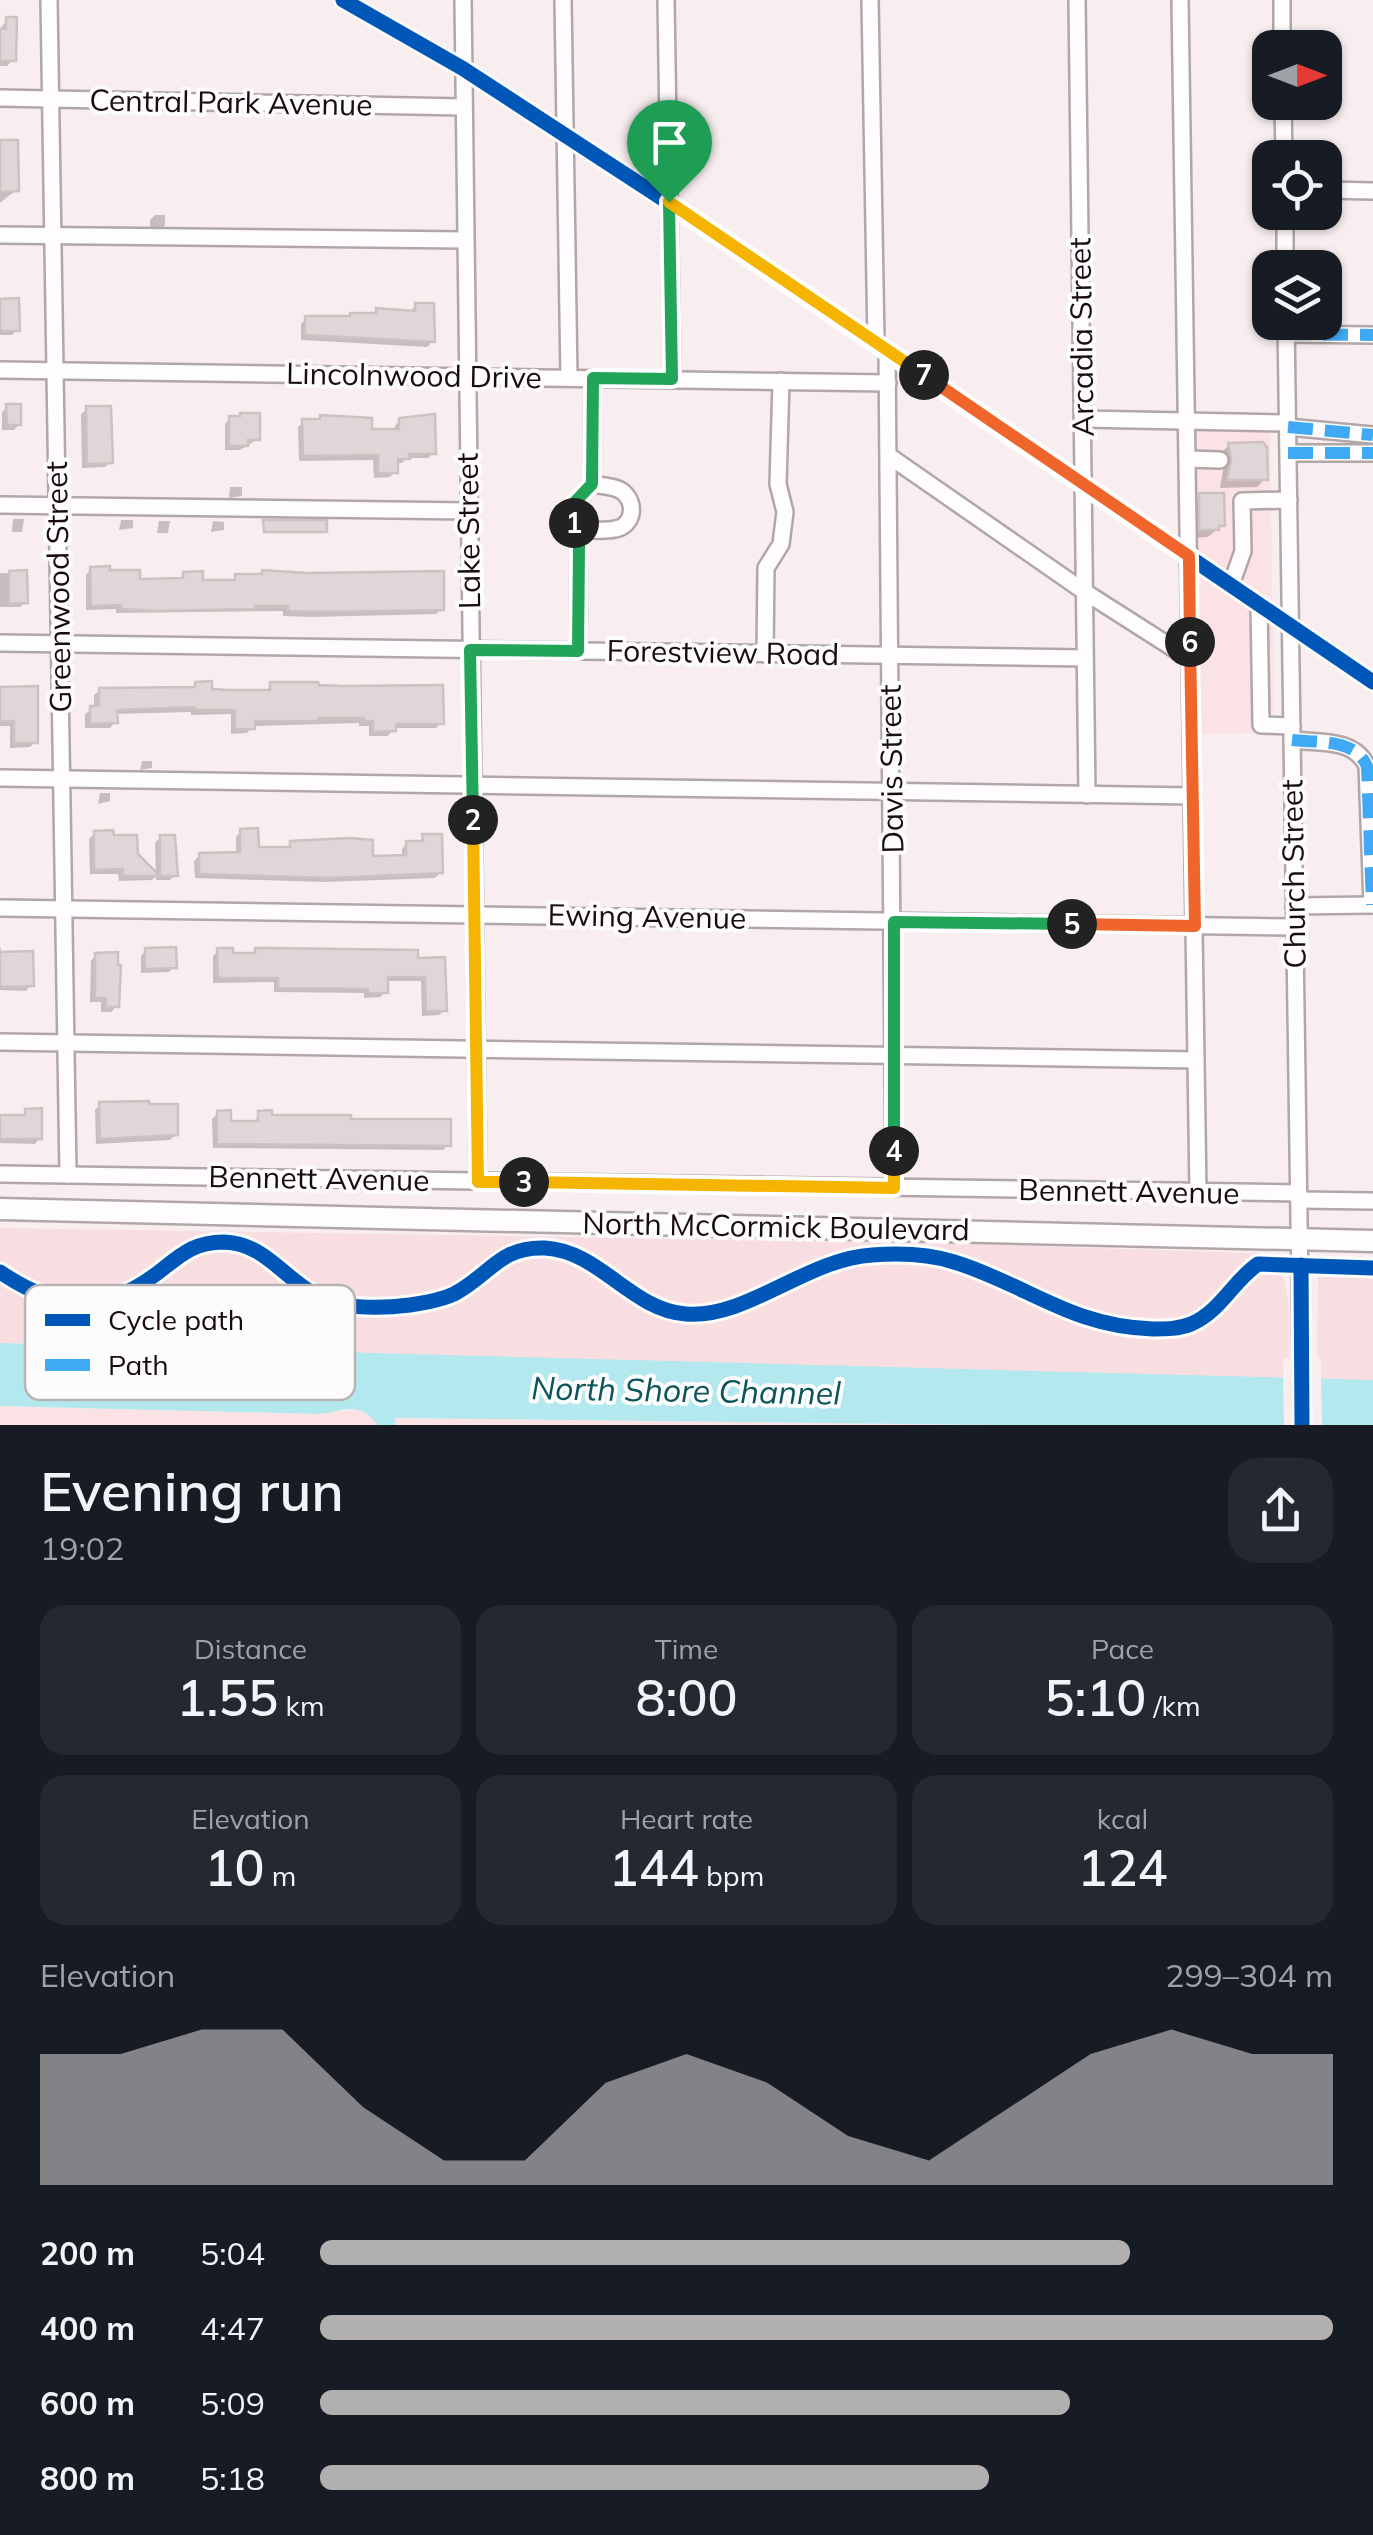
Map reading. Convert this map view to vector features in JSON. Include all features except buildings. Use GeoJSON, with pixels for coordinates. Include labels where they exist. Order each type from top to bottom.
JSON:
{"type":"FeatureCollection","features":[{"type":"Feature","properties":{"kind":"main road","name":"North McCormick Boulevard"},"geometry":{"type":"LineString","coordinates":[[0,1209],[1373,1241]]}},
{"type":"Feature","properties":{"kind":"street","name":"Greenwood Street"},"geometry":{"type":"LineString","coordinates":[[50,0],[68,1175]]}},
{"type":"Feature","properties":{"kind":"street"},"geometry":{"type":"LineString","coordinates":[[343,0],[462,68],[669,202],[1373,682]]}},
{"type":"Feature","properties":{"kind":"street","name":"Lake Street"},"geometry":{"type":"LineString","coordinates":[[463,0],[478,1182]]}},
{"type":"Feature","properties":{"kind":"street"},"geometry":{"type":"LineString","coordinates":[[564,0],[569,378]]}},
{"type":"Feature","properties":{"kind":"street"},"geometry":{"type":"LineString","coordinates":[[666,0],[672,379]]}},
{"type":"Feature","properties":{"kind":"street","name":"Davis Street"},"geometry":{"type":"LineString","coordinates":[[870,0],[882,346],[888,383],[894,1188]]}},
{"type":"Feature","properties":{"kind":"street","name":"Arcadia Street"},"geometry":{"type":"LineString","coordinates":[[1077,0],[1088,795]]}},
{"type":"Feature","properties":{"kind":"street"},"geometry":{"type":"LineString","coordinates":[[1180,0],[1198,1194]]}},
{"type":"Feature","properties":{"kind":"street"},"geometry":{"type":"LineString","coordinates":[[1282,0],[1282,30]]}},
{"type":"Feature","properties":{"kind":"street","name":"Central Park Avenue"},"geometry":{"type":"LineString","coordinates":[[0,98],[463,107]]}},
{"type":"Feature","properties":{"kind":"street"},"geometry":{"type":"LineString","coordinates":[[1342,190],[1373,191]]}},
{"type":"Feature","properties":{"kind":"street"},"geometry":{"type":"LineString","coordinates":[[0,234],[465,240]]}},
{"type":"Feature","properties":{"kind":"street"},"geometry":{"type":"LineString","coordinates":[[1342,333],[1373,335]]}},
{"type":"Feature","properties":{"kind":"street","name":"Church Street"},"geometry":{"type":"LineString","coordinates":[[1286,340],[1302,1425]]}},
{"type":"Feature","properties":{"kind":"street","name":"Lincolnwood Drive"},"geometry":{"type":"LineString","coordinates":[[0,370],[888,383]]}},
{"type":"Feature","properties":{"kind":"street"},"geometry":{"type":"LineString","coordinates":[[578,651],[579,547],[574,503],[592,484],[593,378]]}},
{"type":"Feature","properties":{"kind":"street"},"geometry":{"type":"LineString","coordinates":[[765,654],[766,568],[781,544],[785,512],[778,484],[781,381]]}},
{"type":"Feature","properties":{"kind":"street"},"geometry":{"type":"LineString","coordinates":[[1084,419],[1288,425],[1373,435]]}},
{"type":"Feature","properties":{"kind":"street"},"geometry":{"type":"LineString","coordinates":[[1288,452],[1373,453]]}},
{"type":"Feature","properties":{"kind":"street"},"geometry":{"type":"LineString","coordinates":[[888,456],[1085,592],[1190,658]]}},
{"type":"Feature","properties":{"kind":"street"},"geometry":{"type":"LineString","coordinates":[[1188,460],[1220,460]]}},
{"type":"Feature","properties":{"kind":"street"},"geometry":{"type":"LineString","coordinates":[[574,529],[618,530],[628,523],[632,512],[626,494],[592,484]]}},
{"type":"Feature","properties":{"kind":"street"},"geometry":{"type":"LineString","coordinates":[[1230,585],[1243,551],[1242,500],[1289,500]]}},
{"type":"Feature","properties":{"kind":"street"},"geometry":{"type":"LineString","coordinates":[[0,505],[469,511]]}},
{"type":"Feature","properties":{"kind":"street"},"geometry":{"type":"LineString","coordinates":[[1259,604],[1261,725],[1346,745],[1362,754],[1367,766],[1372,906],[1294,906]]}},
{"type":"Feature","properties":{"kind":"street","name":"Forestview Road"},"geometry":{"type":"LineString","coordinates":[[0,643],[1086,658]]}},
{"type":"Feature","properties":{"kind":"street"},"geometry":{"type":"LineString","coordinates":[[0,778],[1192,796]]}},
{"type":"Feature","properties":{"kind":"street","name":"Ewing Avenue"},"geometry":{"type":"LineString","coordinates":[[0,908],[1294,927]]}},
{"type":"Feature","properties":{"kind":"street"},"geometry":{"type":"LineString","coordinates":[[0,1042],[1196,1060]]}},
{"type":"Feature","properties":{"kind":"street","name":"Bennett Avenue"},"geometry":{"type":"LineString","coordinates":[[0,1174],[894,1188],[1373,1201]]}},
{"type":"Feature","properties":{"kind":"shaded area"},"geometry":{"type":"Polygon","coordinates":[[[1188,423],[1270,424],[1274,733],[1193,734],[1188,423]]]}},
{"type":"Feature","properties":{"kind":"shaded area"},"geometry":{"type":"Polygon","coordinates":[[[0,1228],[892,1242],[1257,1253],[1279,1267],[1289,1312],[1289,1358],[1283,1358],[1284,1380],[355,1353],[355,1285],[25,1285],[25,1344],[0,1343],[0,1228]]]}},
{"type":"Feature","properties":{"kind":"shaded area"},"geometry":{"type":"Polygon","coordinates":[[[1346,1257],[1373,1259],[1373,1380],[1321,1381],[1321,1358],[1317,1357],[1318,1278],[1328,1265],[1346,1257]]]}},
{"type":"Feature","properties":{"kind":"shaded area"},"geometry":{"type":"Polygon","coordinates":[[[0,1406],[320,1414],[359,1409],[367,1411],[378,1425],[0,1425],[0,1406]]]}},
{"type":"Feature","properties":{"kind":"shaded area"},"geometry":{"type":"Polygon","coordinates":[[[395,1418],[988,1425],[395,1425],[395,1418]]]}},
{"type":"Feature","properties":{"kind":"water","name":"North Shore Channel"},"geometry":{"type":"Polygon","coordinates":[[[0,1343],[25,1344],[25,1400],[355,1400],[355,1353],[1373,1380],[1373,1425],[395,1418],[395,1425],[378,1425],[365,1413],[352,1409],[320,1414],[0,1406],[0,1343]]]}},
{"type":"Feature","properties":{"kind":"pier"},"geometry":{"type":"Polygon","coordinates":[[[1283,1375],[1321,1376],[1322,1425],[1284,1425],[1283,1375]]]}},
{"type":"Feature","properties":{"kind":"marked path"},"geometry":{"type":"LineString","coordinates":[[1342,335],[1373,335]]}},
{"type":"Feature","properties":{"kind":"marked path"},"geometry":{"type":"LineString","coordinates":[[1288,427],[1373,435]]}},
{"type":"Feature","properties":{"kind":"marked path"},"geometry":{"type":"LineString","coordinates":[[1288,453],[1373,453]]}},
{"type":"Feature","properties":{"kind":"marked path"},"geometry":{"type":"LineString","coordinates":[[1292,740],[1345,746],[1367,766],[1372,905]]}},
{"type":"Feature","properties":{"kind":"cycle path"},"geometry":{"type":"LineString","coordinates":[[343,0],[462,68],[669,203],[1373,682]]}},
{"type":"Feature","properties":{"kind":"cycle path"},"geometry":{"type":"LineString","coordinates":[[139,1285],[191,1249],[224,1242],[261,1254],[300,1285]]}},
{"type":"Feature","properties":{"kind":"cycle path"},"geometry":{"type":"LineString","coordinates":[[355,1306],[386,1307],[449,1296],[506,1257],[545,1248],[582,1259],[666,1310],[709,1313],[754,1299],[848,1259],[903,1254],[954,1262],[1097,1321],[1158,1329],[1182,1327],[1201,1319],[1258,1264],[1373,1268]]}},
{"type":"Feature","properties":{"kind":"cycle path"},"geometry":{"type":"LineString","coordinates":[[1301,1265],[1302,1425]]}},
{"type":"Feature","properties":{"kind":"cycle path"},"geometry":{"type":"LineString","coordinates":[[0,1272],[25,1287]]}},
{"type":"Feature","properties":{"kind":"route"},"geometry":{"type":"LineString","coordinates":[[669,202],[1189,556],[1195,926],[894,922],[894,1188],[478,1182],[470,650],[578,651],[579,547],[574,503],[592,484],[593,378],[672,379],[669,202]]}}]}
